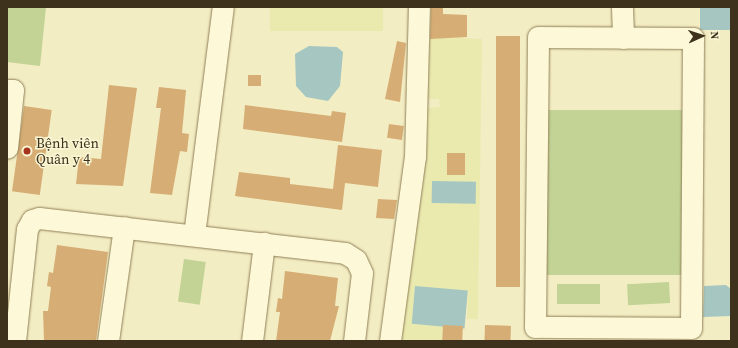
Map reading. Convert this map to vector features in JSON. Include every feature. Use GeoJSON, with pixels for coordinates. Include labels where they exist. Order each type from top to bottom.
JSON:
{"type":"FeatureCollection","features":[{"type":"Feature","properties":{"kind":"lane"},"geometry":{"type":"LineString","coordinates":[[194,235],[223,7]]}},
{"type":"Feature","properties":{"kind":"lane"},"geometry":{"type":"LineString","coordinates":[[390,341],[415,157],[418,7]]}},
{"type":"Feature","properties":{"kind":"lane"},"geometry":{"type":"LineString","coordinates":[[610,7],[617,38]]}},
{"type":"Feature","properties":{"kind":"lane"},"geometry":{"type":"LineString","coordinates":[[617,38],[622,7]]}},
{"type":"Feature","properties":{"kind":"lane"},"geometry":{"type":"LineString","coordinates":[[538,37],[693,38],[691,334],[535,334],[538,37]]}},
{"type":"Feature","properties":{"kind":"lane"},"geometry":{"type":"LineString","coordinates":[[7,90],[13,90],[7,148]]}},
{"type":"Feature","properties":{"kind":"lane"},"geometry":{"type":"LineString","coordinates":[[15,341],[30,222],[40,218],[339,251],[356,260],[362,273],[354,341]]}},
{"type":"Feature","properties":{"kind":"lane"},"geometry":{"type":"LineString","coordinates":[[108,341],[124,227]]}},
{"type":"Feature","properties":{"kind":"lane"},"geometry":{"type":"LineString","coordinates":[[252,341],[264,242]]}},
{"type":"Feature","properties":{"kind":"green space"},"geometry":{"type":"Polygon","coordinates":[[[7,7],[46,7],[40,66],[7,62],[7,7]]]}},
{"type":"Feature","properties":{"kind":"green space"},"geometry":{"type":"Polygon","coordinates":[[[270,7],[383,7],[383,31],[270,31],[270,7]]]}},
{"type":"Feature","properties":{"kind":"green space"},"geometry":{"type":"Polygon","coordinates":[[[449,37],[482,39],[478,319],[467,319],[468,291],[454,290],[411,324],[443,325],[442,341],[398,341],[426,108],[440,107],[439,99],[426,99],[426,39],[449,37]]]}},
{"type":"Feature","properties":{"kind":"green space"},"geometry":{"type":"Polygon","coordinates":[[[546,110],[686,110],[686,275],[546,275],[546,110]]]}},
{"type":"Feature","properties":{"kind":"green space"},"geometry":{"type":"Polygon","coordinates":[[[184,259],[206,262],[200,305],[178,302],[184,259]]]}},
{"type":"Feature","properties":{"kind":"green space"},"geometry":{"type":"Polygon","coordinates":[[[669,282],[670,303],[628,305],[627,284],[669,282]]]}},
{"type":"Feature","properties":{"kind":"green space"},"geometry":{"type":"Polygon","coordinates":[[[557,284],[600,284],[600,304],[557,304],[557,284]]]}},
{"type":"Feature","properties":{"kind":"water"},"geometry":{"type":"Polygon","coordinates":[[[700,7],[731,7],[731,30],[700,30],[700,7]]]}},
{"type":"Feature","properties":{"kind":"water"},"geometry":{"type":"Polygon","coordinates":[[[309,46],[337,47],[343,52],[340,86],[328,101],[306,97],[296,86],[295,54],[309,46]]]}},
{"type":"Feature","properties":{"kind":"water"},"geometry":{"type":"Polygon","coordinates":[[[432,181],[476,182],[476,204],[432,203],[432,181]]]}},
{"type":"Feature","properties":{"kind":"water"},"geometry":{"type":"Polygon","coordinates":[[[726,285],[731,289],[731,316],[703,317],[704,286],[726,285]]]}},
{"type":"Feature","properties":{"kind":"water"},"geometry":{"type":"Polygon","coordinates":[[[415,286],[468,291],[464,328],[412,324],[415,286]]]}},
{"type":"Feature","properties":{"kind":"building"},"geometry":{"type":"Polygon","coordinates":[[[431,7],[443,7],[443,14],[467,15],[467,37],[430,39],[431,7]]]}},
{"type":"Feature","properties":{"kind":"building"},"geometry":{"type":"Polygon","coordinates":[[[496,36],[520,36],[520,287],[496,287],[496,36]]]}},
{"type":"Feature","properties":{"kind":"building"},"geometry":{"type":"Polygon","coordinates":[[[397,41],[406,43],[400,102],[385,99],[397,41]]]}},
{"type":"Feature","properties":{"kind":"building"},"geometry":{"type":"Polygon","coordinates":[[[248,75],[261,75],[261,86],[248,86],[248,75]]]}},
{"type":"Feature","properties":{"kind":"building"},"geometry":{"type":"Polygon","coordinates":[[[109,85],[137,88],[123,186],[76,184],[79,157],[101,159],[109,85]]]}},
{"type":"Feature","properties":{"kind":"building"},"geometry":{"type":"Polygon","coordinates":[[[159,87],[186,90],[182,133],[189,134],[187,152],[180,151],[172,195],[150,193],[161,108],[156,108],[159,87]]]}},
{"type":"Feature","properties":{"kind":"building"},"geometry":{"type":"Polygon","coordinates":[[[245,105],[331,116],[332,111],[346,113],[342,142],[243,129],[245,105]]]}},
{"type":"Feature","properties":{"kind":"building"},"geometry":{"type":"Polygon","coordinates":[[[24,106],[52,110],[40,195],[12,191],[24,106]]]}},
{"type":"Feature","properties":{"kind":"building"},"geometry":{"type":"Polygon","coordinates":[[[389,124],[404,126],[402,140],[387,138],[389,124]]]}},
{"type":"Feature","properties":{"kind":"building"},"geometry":{"type":"Polygon","coordinates":[[[338,145],[382,150],[378,187],[345,183],[342,210],[235,196],[239,172],[290,178],[290,184],[333,189],[338,145]]]}},
{"type":"Feature","properties":{"kind":"building"},"geometry":{"type":"Polygon","coordinates":[[[447,153],[465,153],[465,175],[447,175],[447,153]]]}},
{"type":"Feature","properties":{"kind":"building"},"geometry":{"type":"Polygon","coordinates":[[[378,199],[397,200],[394,219],[376,218],[378,199]]]}},
{"type":"Feature","properties":{"kind":"building"},"geometry":{"type":"Polygon","coordinates":[[[57,245],[108,252],[96,341],[44,341],[43,311],[48,311],[51,287],[47,286],[49,272],[53,273],[57,245]]]}},
{"type":"Feature","properties":{"kind":"building"},"geometry":{"type":"Polygon","coordinates":[[[285,271],[338,278],[335,306],[339,306],[330,341],[276,341],[280,312],[276,312],[278,298],[282,299],[285,271]]]}},
{"type":"Feature","properties":{"kind":"building"},"geometry":{"type":"Polygon","coordinates":[[[443,325],[463,326],[462,341],[442,341],[443,325]]]}},
{"type":"Feature","properties":{"kind":"building"},"geometry":{"type":"Polygon","coordinates":[[[485,325],[511,326],[510,341],[484,341],[485,325]]]}},
{"type":"Feature","properties":{"kind":"place","name":"Bệnh viên Quân y 4"},"geometry":{"type":"Point","coordinates":[27,151]}}]}
